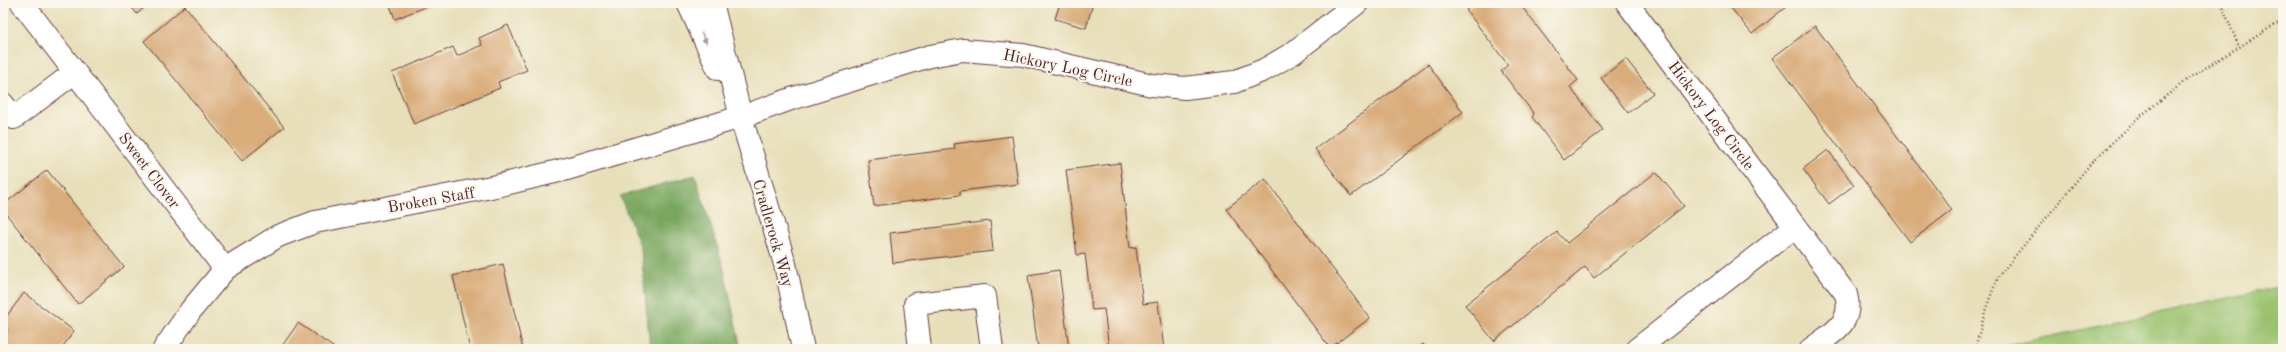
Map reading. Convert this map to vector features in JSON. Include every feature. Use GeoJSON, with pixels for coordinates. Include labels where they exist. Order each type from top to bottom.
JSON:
{"type":"FeatureCollection","features":[{"type":"Feature","properties":{"kind":"street","name":"Sweet Clover"},"geometry":{"type":"LineString","coordinates":[[22,3],[225,269]]}},
{"type":"Feature","properties":{"kind":"street","name":"Cradlerock Way"},"geometry":{"type":"LineString","coordinates":[[688,3],[741,117]]}},
{"type":"Feature","properties":{"kind":"street","name":"Cradlerock Way"},"geometry":{"type":"LineString","coordinates":[[712,3],[741,117],[785,264],[803,349]]}},
{"type":"Feature","properties":{"kind":"street","name":"Hickory Log Circle"},"geometry":{"type":"LineString","coordinates":[[741,117],[930,56],[963,50],[1023,55],[1152,85],[1185,88],[1234,82],[1264,70],[1292,53],[1357,3]]}},
{"type":"Feature","properties":{"kind":"street","name":"Hickory Log Circle"},"geometry":{"type":"LineString","coordinates":[[1627,3],[1846,294],[1849,305],[1847,318],[1839,328],[1811,349]]}},
{"type":"Feature","properties":{"kind":"street"},"geometry":{"type":"LineString","coordinates":[[3,104],[14,118],[75,72]]}},
{"type":"Feature","properties":{"kind":"street","name":"Broken Staff"},"geometry":{"type":"LineString","coordinates":[[164,349],[190,310],[225,269],[278,236],[315,222],[474,191],[567,169],[741,117]]}},
{"type":"Feature","properties":{"kind":"street"},"geometry":{"type":"LineString","coordinates":[[1637,349],[1796,226]]}},
{"type":"Feature","properties":{"kind":"street"},"geometry":{"type":"LineString","coordinates":[[920,349],[915,304],[985,296],[992,349]]}},
{"type":"Feature","properties":{"kind":"path"},"geometry":{"type":"LineString","coordinates":[[2221,3],[2239,48]]}},
{"type":"Feature","properties":{"kind":"path"},"geometry":{"type":"LineString","coordinates":[[1975,349],[1986,308],[1998,277],[2092,162],[2138,118],[2189,78],[2283,20]]}},
{"type":"Feature","properties":{"kind":"green space"},"geometry":{"type":"Polygon","coordinates":[[[695,175],[723,265],[741,349],[650,349],[641,248],[620,196],[695,175]]]}},
{"type":"Feature","properties":{"kind":"green space"},"geometry":{"type":"Polygon","coordinates":[[[2283,286],[2283,349],[2006,349],[2006,346],[2283,286]]]}},
{"type":"Feature","properties":{"kind":"building"},"geometry":{"type":"Polygon","coordinates":[[[128,3],[150,3],[137,14],[128,3]]]}},
{"type":"Feature","properties":{"kind":"building"},"geometry":{"type":"Polygon","coordinates":[[[389,3],[435,3],[395,19],[389,3]]]}},
{"type":"Feature","properties":{"kind":"building"},"geometry":{"type":"Polygon","coordinates":[[[1060,3],[1093,3],[1086,28],[1055,19],[1060,3]]]}},
{"type":"Feature","properties":{"kind":"building"},"geometry":{"type":"Polygon","coordinates":[[[1476,3],[1519,3],[1578,80],[1570,87],[1603,130],[1564,160],[1532,117],[1534,114],[1501,71],[1508,65],[1466,10],[1476,3]]]}},
{"type":"Feature","properties":{"kind":"building"},"geometry":{"type":"Polygon","coordinates":[[[1727,3],[1791,3],[1752,34],[1727,3]]]}},
{"type":"Feature","properties":{"kind":"building"},"geometry":{"type":"Polygon","coordinates":[[[185,6],[284,127],[242,161],[144,41],[185,6]]]}},
{"type":"Feature","properties":{"kind":"building"},"geometry":{"type":"Polygon","coordinates":[[[508,25],[527,70],[498,82],[500,88],[414,124],[392,73],[453,47],[457,56],[482,45],[479,38],[508,25]]]}},
{"type":"Feature","properties":{"kind":"building"},"geometry":{"type":"Polygon","coordinates":[[[1815,26],[1952,210],[1910,242],[1772,58],[1815,26]]]}},
{"type":"Feature","properties":{"kind":"building"},"geometry":{"type":"Polygon","coordinates":[[[1626,59],[1653,93],[1628,113],[1601,78],[1626,59]]]}},
{"type":"Feature","properties":{"kind":"building"},"geometry":{"type":"Polygon","coordinates":[[[1428,64],[1463,112],[1351,196],[1315,149],[1428,64]]]}},
{"type":"Feature","properties":{"kind":"building"},"geometry":{"type":"Polygon","coordinates":[[[1012,136],[1018,184],[960,191],[960,195],[874,206],[868,160],[955,149],[954,144],[1012,136]]]}},
{"type":"Feature","properties":{"kind":"building"},"geometry":{"type":"Polygon","coordinates":[[[1828,150],[1854,185],[1829,204],[1803,169],[1828,150]]]}},
{"type":"Feature","properties":{"kind":"building"},"geometry":{"type":"Polygon","coordinates":[[[1120,163],[1130,248],[1136,247],[1143,304],[1158,302],[1164,349],[1109,349],[1104,309],[1092,310],[1085,254],[1077,255],[1066,170],[1120,163]]]}},
{"type":"Feature","properties":{"kind":"building"},"geometry":{"type":"Polygon","coordinates":[[[47,170],[124,267],[78,304],[3,210],[3,205],[47,170]]]}},
{"type":"Feature","properties":{"kind":"building"},"geometry":{"type":"Polygon","coordinates":[[[1656,172],[1684,206],[1594,278],[1585,267],[1494,341],[1465,305],[1557,232],[1567,243],[1656,172]]]}},
{"type":"Feature","properties":{"kind":"building"},"geometry":{"type":"Polygon","coordinates":[[[1265,179],[1370,318],[1330,348],[1226,209],[1265,179]]]}},
{"type":"Feature","properties":{"kind":"building"},"geometry":{"type":"Polygon","coordinates":[[[990,221],[993,251],[893,263],[890,233],[990,221]]]}},
{"type":"Feature","properties":{"kind":"building"},"geometry":{"type":"Polygon","coordinates":[[[503,264],[523,349],[470,349],[453,276],[503,264]]]}},
{"type":"Feature","properties":{"kind":"building"},"geometry":{"type":"Polygon","coordinates":[[[1059,270],[1069,349],[1038,349],[1028,275],[1059,270]]]}},
{"type":"Feature","properties":{"kind":"building"},"geometry":{"type":"Polygon","coordinates":[[[24,293],[74,331],[61,349],[3,349],[3,336],[8,330],[3,327],[3,321],[24,293]]]}},
{"type":"Feature","properties":{"kind":"building"},"geometry":{"type":"Polygon","coordinates":[[[298,323],[336,349],[280,349],[298,323]]]}},
{"type":"Feature","properties":{"kind":"building"},"geometry":{"type":"Polygon","coordinates":[[[1423,344],[1427,349],[1416,349],[1423,344]]]}},
{"type":"Feature","properties":{"kind":"building"},"geometry":{"type":"Polygon","coordinates":[[[273,345],[279,349],[270,349],[273,345]]]}}]}
